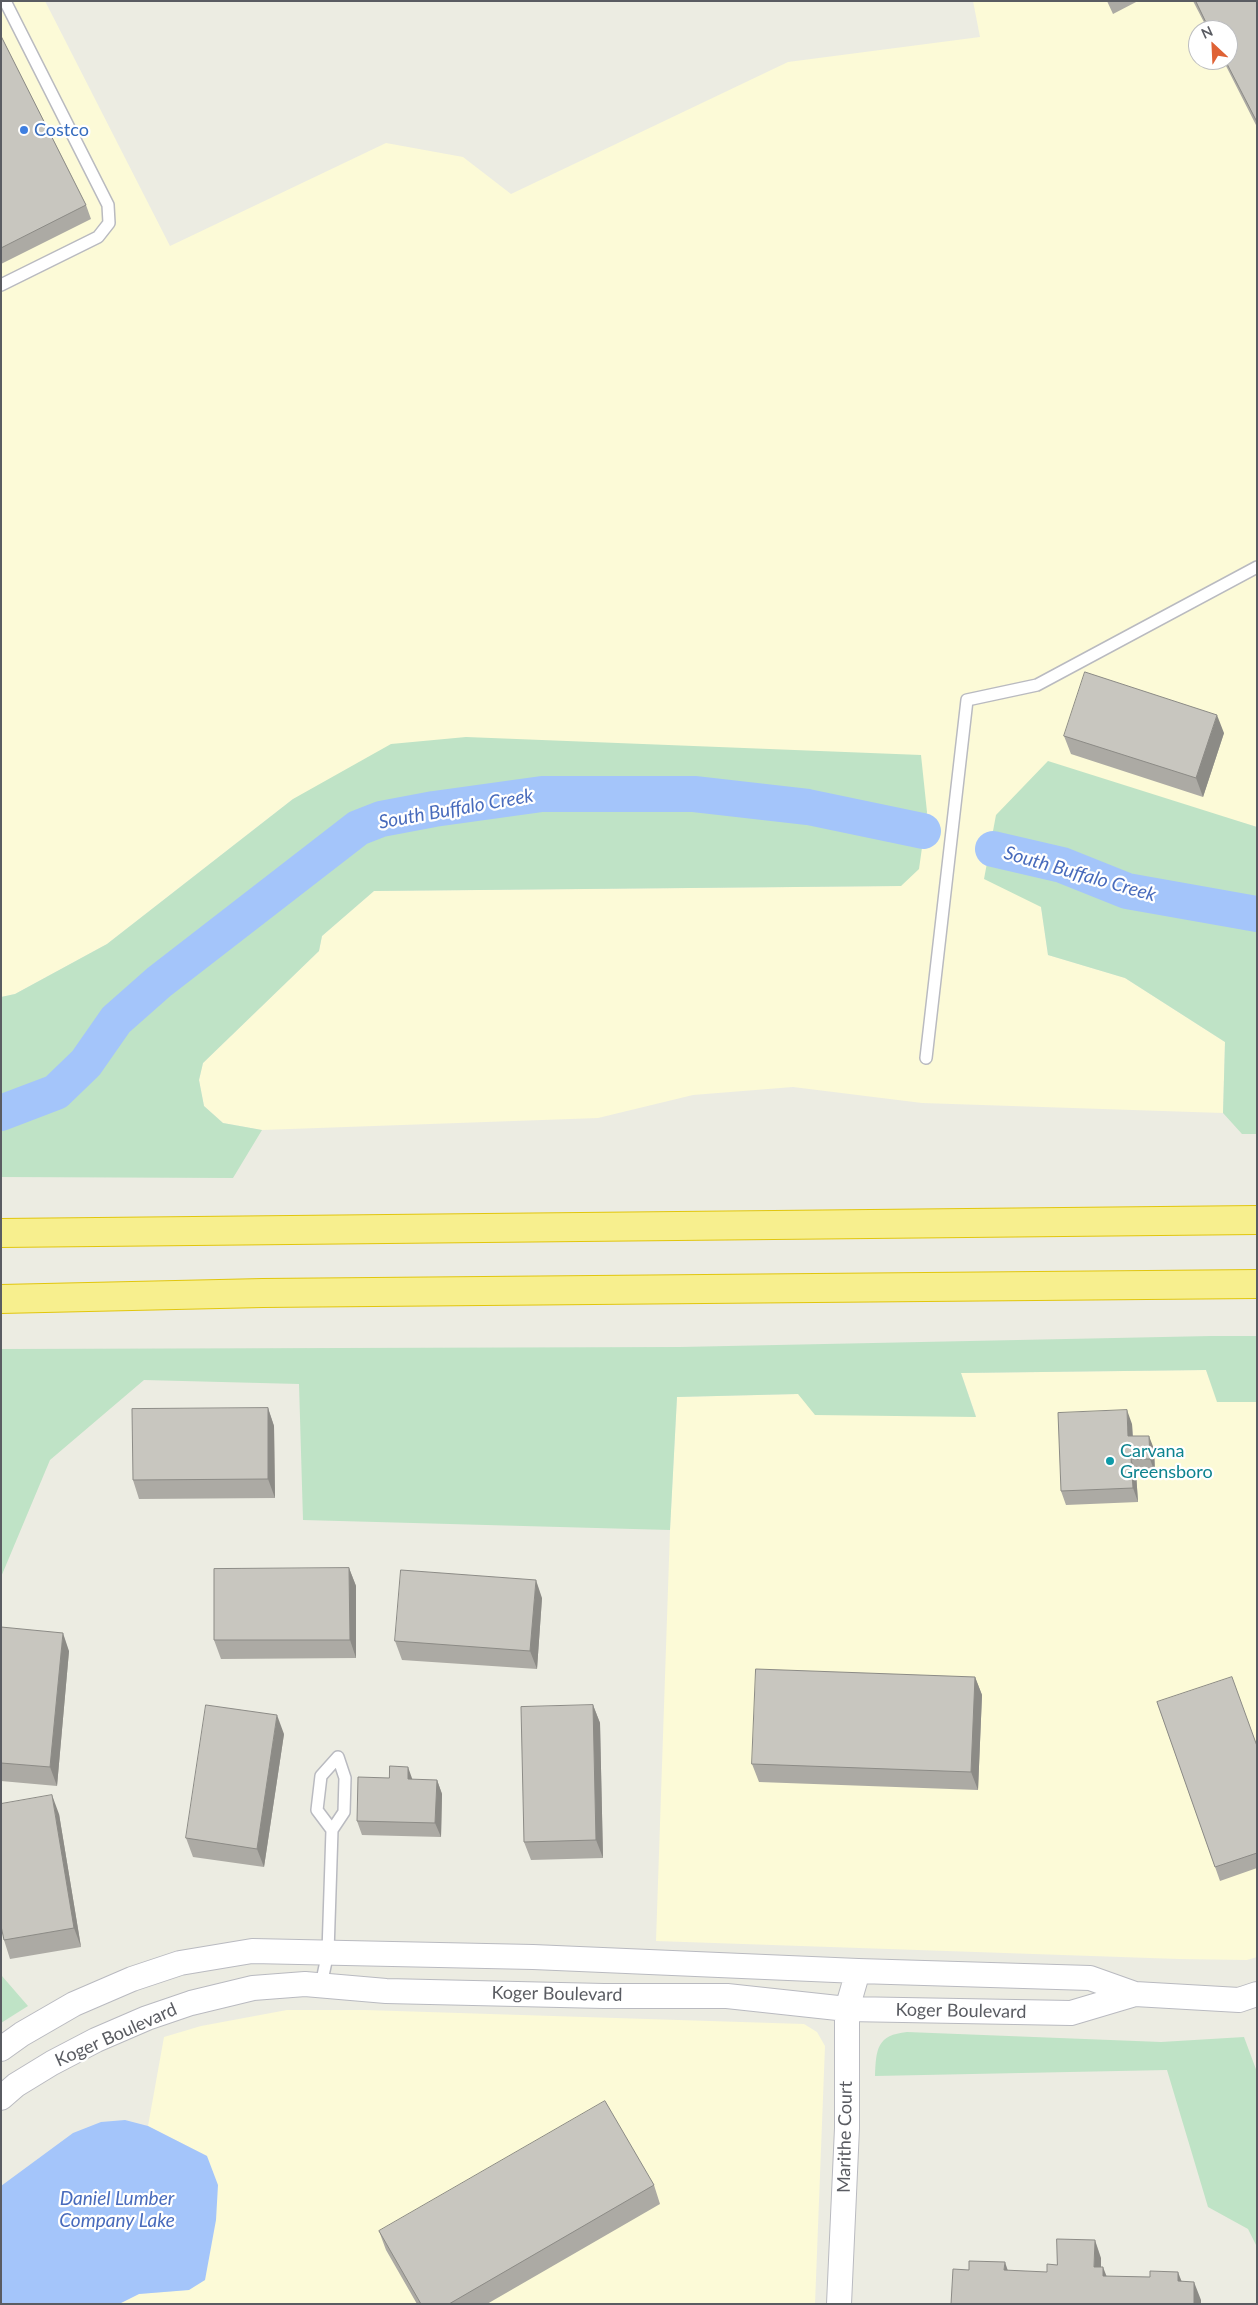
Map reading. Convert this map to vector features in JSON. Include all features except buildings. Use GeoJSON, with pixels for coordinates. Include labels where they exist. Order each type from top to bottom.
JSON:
{"type":"FeatureCollection","features":[{"type":"Feature","properties":{"kind":"highway"},"geometry":{"type":"LineString","coordinates":[[1,1233],[1257,1220]]}},
{"type":"Feature","properties":{"kind":"highway"},"geometry":{"type":"LineString","coordinates":[[1,1299],[282,1293],[1257,1284]]}},
{"type":"Feature","properties":{"kind":"street","name":"Koger Boulevard"},"geometry":{"type":"LineString","coordinates":[[1,2049],[22,2034],[74,2004],[132,1979],[180,1963],[252,1951],[523,1957],[858,1971],[1090,1978],[1135,1994],[1239,2000],[1257,1994]]}},
{"type":"Feature","properties":{"kind":"street","name":"Marithe Court"},"geometry":{"type":"LineString","coordinates":[[839,2304],[846,2138],[847,2009],[858,1971]]}},
{"type":"Feature","properties":{"kind":"street","name":"Koger Boulevard"},"geometry":{"type":"LineString","coordinates":[[1,2098],[16,2085],[52,2063],[96,2040],[147,2018],[192,2003],[253,1988],[306,1984],[386,1991],[604,1996],[727,1996],[847,2009],[1071,2013],[1135,1994]]}},
{"type":"Feature","properties":{"kind":"lane"},"geometry":{"type":"LineString","coordinates":[[1,286],[98,237],[110,223],[108,206],[4,1]]}},
{"type":"Feature","properties":{"kind":"lane"},"geometry":{"type":"LineString","coordinates":[[926,1058],[967,700],[1037,685],[1257,567]]}},
{"type":"Feature","properties":{"kind":"lane"},"geometry":{"type":"LineString","coordinates":[[321,1985],[328,1952],[332,1830],[344,1812],[345,1778],[338,1757],[321,1776],[317,1810],[332,1830]]}},
{"type":"Feature","properties":{"kind":"shaded area"},"geometry":{"type":"Polygon","coordinates":[[[1,1],[45,1],[170,246],[386,143],[463,157],[511,194],[788,62],[980,37],[973,1],[1257,1],[1257,827],[1207,812],[1041,907],[1048,955],[1125,978],[1225,1042],[1223,1113],[922,1103],[793,1087],[693,1095],[598,1118],[262,1130],[223,1123],[204,1106],[199,1080],[203,1063],[319,951],[322,936],[374,891],[901,886],[293,799],[107,944],[15,994],[1,997],[1,1]]]}},
{"type":"Feature","properties":{"kind":"shaded area"},"geometry":{"type":"Polygon","coordinates":[[[1206,1370],[1218,1402],[1257,1402],[1257,1957],[1247,1960],[1179,1959],[656,1941],[670,1530],[677,1397],[798,1394],[976,1416],[961,1373],[1206,1370]]]}},
{"type":"Feature","properties":{"kind":"shaded area"},"geometry":{"type":"Polygon","coordinates":[[[287,2010],[365,2010],[804,2024],[817,2032],[825,2046],[815,2304],[119,2304],[139,2294],[189,2290],[207,2156],[148,2126],[164,2037],[201,2026],[287,2010]]]}},
{"type":"Feature","properties":{"kind":"green space"},"geometry":{"type":"Polygon","coordinates":[[[466,737],[921,755],[927,812],[919,869],[901,886],[374,891],[322,936],[319,951],[203,1063],[199,1080],[204,1106],[223,1123],[262,1130],[233,1178],[1,1177],[1,997],[15,994],[107,944],[293,799],[391,744],[466,737]]]}},
{"type":"Feature","properties":{"kind":"green space"},"geometry":{"type":"Polygon","coordinates":[[[1048,761],[1257,827],[1257,1134],[1242,1134],[1223,1113],[1225,1042],[1125,978],[1048,955],[1041,907],[984,879],[996,815],[1048,761]]]}},
{"type":"Feature","properties":{"kind":"green space"},"geometry":{"type":"Polygon","coordinates":[[[1257,1336],[1257,1402],[1217,1402],[1206,1370],[961,1373],[976,1417],[815,1415],[798,1394],[677,1397],[670,1530],[303,1520],[299,1384],[144,1380],[50,1460],[1,1577],[1,1349],[680,1347],[1257,1336]]]}},
{"type":"Feature","properties":{"kind":"green space"},"geometry":{"type":"Polygon","coordinates":[[[1,1973],[28,2006],[1,2023],[1,1973]]]}},
{"type":"Feature","properties":{"kind":"green space"},"geometry":{"type":"Polygon","coordinates":[[[907,2032],[1161,2042],[1244,2037],[1257,2072],[1257,2247],[1248,2229],[1208,2207],[1167,2070],[875,2076],[876,2058],[880,2045],[889,2036],[907,2032]]]}},
{"type":"Feature","properties":{"kind":"water","name":"Daniel Lumber Company Lake"},"geometry":{"type":"Polygon","coordinates":[[[125,2120],[148,2126],[207,2156],[218,2185],[216,2220],[205,2280],[189,2290],[139,2294],[119,2304],[1,2304],[1,2186],[73,2133],[101,2122],[125,2120]]]}},
{"type":"Feature","properties":{"kind":"waterway","name":"South Buffalo Creek"},"geometry":{"type":"LineString","coordinates":[[1,1113],[56,1092],[86,1063],[116,1020],[159,982],[358,828],[381,819],[434,809],[542,794],[694,794],[808,807],[923,831]]}},
{"type":"Feature","properties":{"kind":"waterway","name":"South Buffalo Creek"},"geometry":{"type":"LineString","coordinates":[[993,849],[1062,865],[1127,891],[1257,914]]}},
{"type":"Feature","properties":{"kind":"place","name":"Costco"},"geometry":{"type":"Point","coordinates":[24,130]}},
{"type":"Feature","properties":{"kind":"place","name":"Carvana Greensboro"},"geometry":{"type":"Point","coordinates":[1110,1461]}}]}
